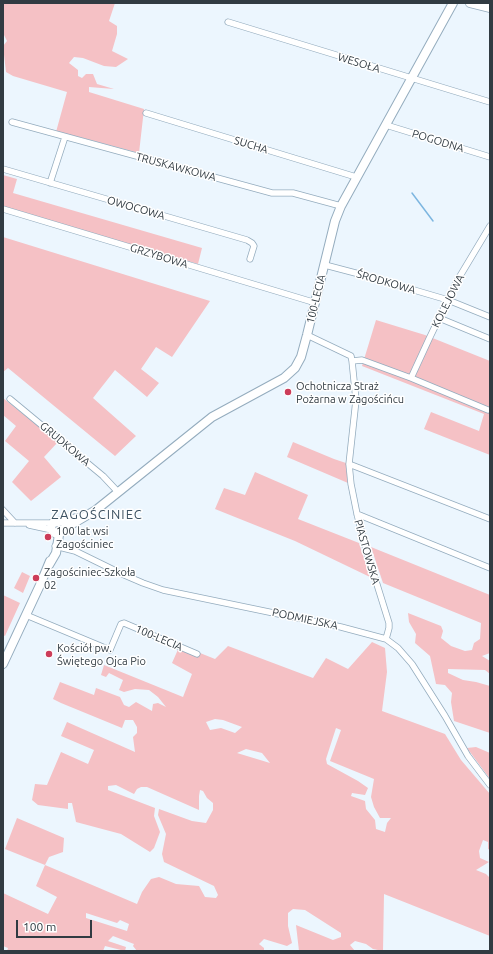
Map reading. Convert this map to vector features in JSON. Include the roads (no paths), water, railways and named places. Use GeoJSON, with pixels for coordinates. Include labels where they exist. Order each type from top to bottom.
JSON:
{"type":"FeatureCollection","features":[{"type":"Feature","properties":{"kind":"street","name":"100-LECIA"},"geometry":{"type":"LineString","coordinates":[[57,528],[86,516],[96,510],[212,417],[292,372],[301,357],[341,206],[454,3]]}},
{"type":"Feature","properties":{"kind":"street"},"geometry":{"type":"LineString","coordinates":[[470,3],[490,8]]}},
{"type":"Feature","properties":{"kind":"street","name":"WESOŁA"},"geometry":{"type":"LineString","coordinates":[[228,22],[490,102]]}},
{"type":"Feature","properties":{"kind":"street","name":"SUCHA"},"geometry":{"type":"LineString","coordinates":[[146,113],[356,177]]}},
{"type":"Feature","properties":{"kind":"street","name":"TRUSKAWKOWA"},"geometry":{"type":"LineString","coordinates":[[12,122],[272,193],[293,193],[341,206]]}},
{"type":"Feature","properties":{"kind":"street","name":"POGODNA"},"geometry":{"type":"LineString","coordinates":[[386,125],[490,157]]}},
{"type":"Feature","properties":{"kind":"street"},"geometry":{"type":"LineString","coordinates":[[50,183],[65,137]]}},
{"type":"Feature","properties":{"kind":"street","name":"OWOCOWA"},"geometry":{"type":"LineString","coordinates":[[3,169],[247,240],[254,246],[250,259]]}},
{"type":"Feature","properties":{"kind":"street","name":"GRZYBOWA"},"geometry":{"type":"LineString","coordinates":[[3,209],[316,303]]}},
{"type":"Feature","properties":{"kind":"street","name":"KOLEJOWA"},"geometry":{"type":"LineString","coordinates":[[411,378],[468,260],[490,226]]}},
{"type":"Feature","properties":{"kind":"street","name":"ŚRODKOWA"},"geometry":{"type":"LineString","coordinates":[[325,265],[448,300],[490,317]]}},
{"type":"Feature","properties":{"kind":"street"},"geometry":{"type":"LineString","coordinates":[[439,318],[490,339]]}},
{"type":"Feature","properties":{"kind":"street"},"geometry":{"type":"LineString","coordinates":[[307,335],[351,356],[352,361],[362,360],[411,378],[488,410]]}},
{"type":"Feature","properties":{"kind":"street","name":"PIASTOWSKA"},"geometry":{"type":"LineString","coordinates":[[352,361],[356,400],[349,464],[351,484],[357,514],[389,623],[389,633],[386,639]]}},
{"type":"Feature","properties":{"kind":"street","name":"GRUDKOWA"},"geometry":{"type":"LineString","coordinates":[[10,399],[103,476],[118,492]]}},
{"type":"Feature","properties":{"kind":"street"},"geometry":{"type":"LineString","coordinates":[[349,464],[490,519]]}},
{"type":"Feature","properties":{"kind":"street"},"geometry":{"type":"LineString","coordinates":[[3,510],[15,523]]}},
{"type":"Feature","properties":{"kind":"street"},"geometry":{"type":"LineString","coordinates":[[357,514],[490,568]]}},
{"type":"Feature","properties":{"kind":"street"},"geometry":{"type":"LineString","coordinates":[[3,524],[15,523],[57,528],[54,558],[49,565],[3,664]]}},
{"type":"Feature","properties":{"kind":"street","name":"PODMIEJSKA"},"geometry":{"type":"LineString","coordinates":[[56,546],[75,551],[127,577],[163,590],[314,621],[386,639],[398,648],[412,664],[468,756],[490,785]]}},
{"type":"Feature","properties":{"kind":"street","name":"100-LECIA"},"geometry":{"type":"LineString","coordinates":[[26,616],[110,650],[121,624],[124,623],[197,654]]}},
{"type":"Feature","properties":{"kind":"waterway"},"geometry":{"type":"LineString","coordinates":[[412,193],[433,221]]}},
{"type":"Feature","properties":{"kind":"place","name":"Ochotnicza Straż Pożarna w Zagościńcu"},"geometry":{"type":"Point","coordinates":[288,392]}},
{"type":"Feature","properties":{"kind":"place","name":"100 lat wsi Zagościniec"},"geometry":{"type":"Point","coordinates":[48,537]}},
{"type":"Feature","properties":{"kind":"place","name":"Zagościniec-Szkoła 02"},"geometry":{"type":"Point","coordinates":[36,578]}},
{"type":"Feature","properties":{"kind":"place","name":"Kościół pw. Świętego Ojca Pio"},"geometry":{"type":"Point","coordinates":[49,654]}},
{"type":"Feature","properties":{"kind":"district","name":"ZAGOŚCINIEC"},"geometry":{"type":"Point","coordinates":[97,515]}}]}
